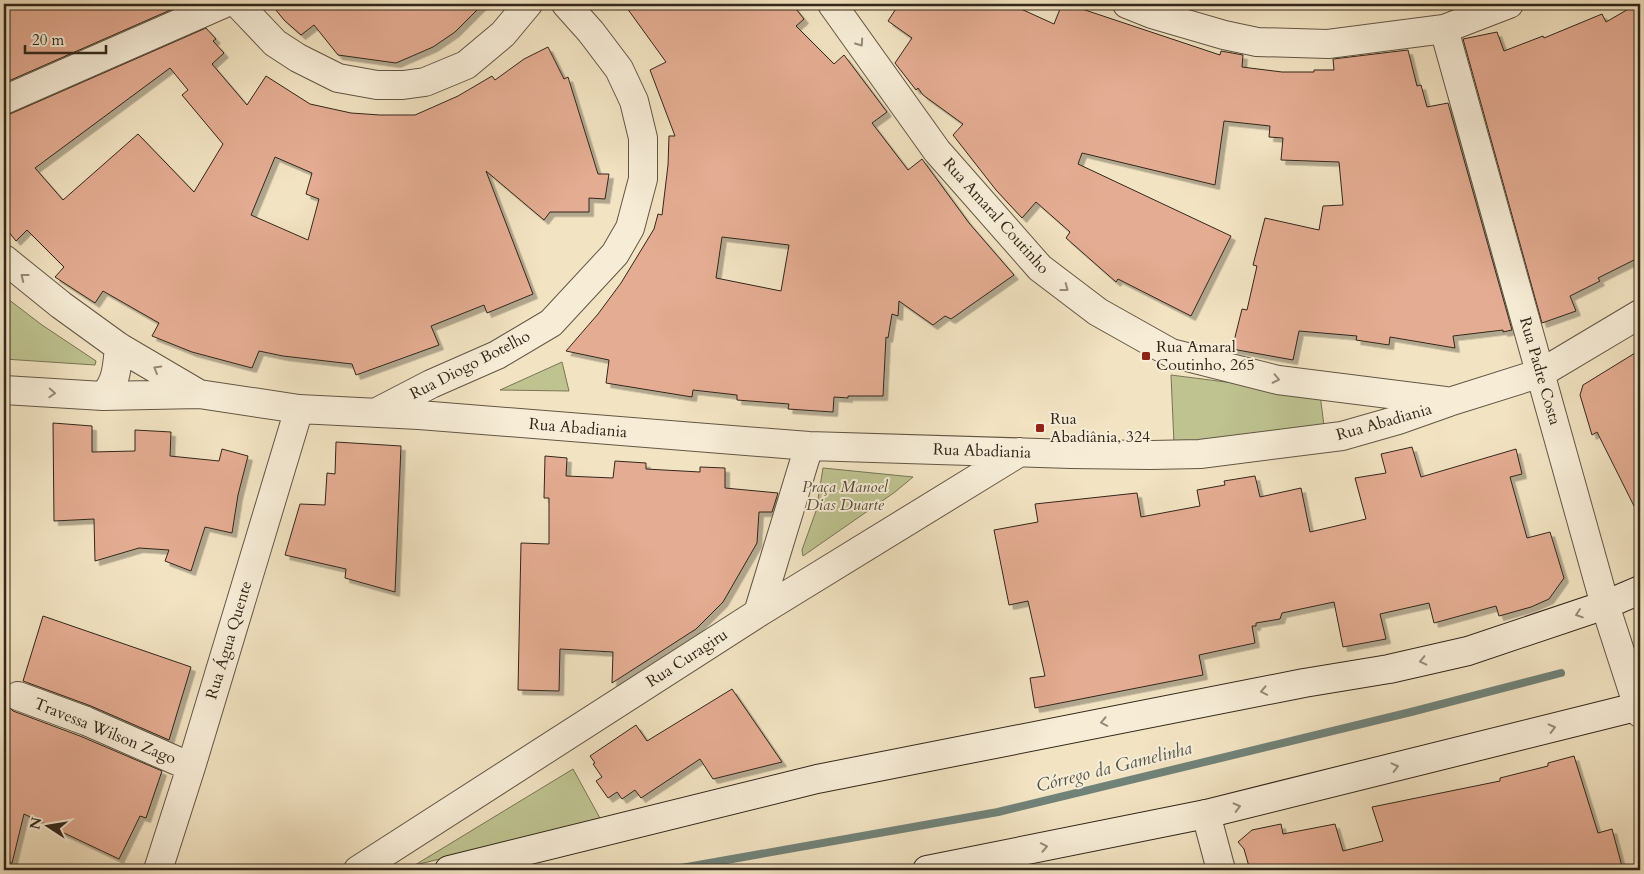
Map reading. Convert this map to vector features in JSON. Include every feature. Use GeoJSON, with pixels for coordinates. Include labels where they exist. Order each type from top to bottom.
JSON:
{"type":"FeatureCollection","features":[{"type":"Feature","properties":{"kind":"street"},"geometry":{"type":"LineString","coordinates":[[4,100],[223,4]]}},
{"type":"Feature","properties":{"kind":"street"},"geometry":{"type":"LineString","coordinates":[[238,4],[275,43],[298,58],[338,78],[378,85],[425,82],[466,65],[504,34],[528,4]]}},
{"type":"Feature","properties":{"kind":"street","name":"Rua Diogo Botelho"},"geometry":{"type":"LineString","coordinates":[[377,412],[431,384],[497,355],[551,323],[615,254],[630,228],[642,179],[643,138],[634,100],[619,70],[591,32],[566,4]]}},
{"type":"Feature","properties":{"kind":"street","name":"Rua Amaral Coutinho"},"geometry":{"type":"LineString","coordinates":[[832,4],[937,151],[1040,268],[1098,312],[1171,353],[1268,378],[1449,402]]}},
{"type":"Feature","properties":{"kind":"street"},"geometry":{"type":"LineString","coordinates":[[1128,4],[1152,14],[1224,35],[1257,42],[1328,44],[1444,29],[1509,4]]}},
{"type":"Feature","properties":{"kind":"street","name":"Rua Padre Costa"},"geometry":{"type":"LineString","coordinates":[[1444,29],[1605,606],[1640,709]]}},
{"type":"Feature","properties":{"kind":"street"},"geometry":{"type":"LineString","coordinates":[[4,259],[61,305],[119,347],[199,394]]}},
{"type":"Feature","properties":{"kind":"street","name":"Rua Abadiania"},"geometry":{"type":"LineString","coordinates":[[199,394],[299,409],[377,412],[809,446],[1151,456],[1200,454],[1342,436],[1398,420],[1541,373],[1640,314]]}},
{"type":"Feature","properties":{"kind":"street"},"geometry":{"type":"LineString","coordinates":[[103,396],[111,389],[115,378],[119,347]]}},
{"type":"Feature","properties":{"kind":"street"},"geometry":{"type":"LineString","coordinates":[[4,390],[103,396],[199,394]]}},
{"type":"Feature","properties":{"kind":"street","name":"Rua Água Quente"},"geometry":{"type":"LineString","coordinates":[[158,870],[299,409]]}},
{"type":"Feature","properties":{"kind":"street"},"geometry":{"type":"LineString","coordinates":[[758,613],[809,446]]}},
{"type":"Feature","properties":{"kind":"street","name":"Rua Curagiru"},"geometry":{"type":"LineString","coordinates":[[358,870],[758,613],[1020,452]]}},
{"type":"Feature","properties":{"kind":"street"},"geometry":{"type":"LineString","coordinates":[[449,870],[817,779],[1304,683],[1389,669],[1468,651],[1605,606],[1640,590]]}},
{"type":"Feature","properties":{"kind":"street","name":"Travessa Wilson Zago"},"geometry":{"type":"LineString","coordinates":[[18,696],[86,721],[191,767]]}},
{"type":"Feature","properties":{"kind":"street"},"geometry":{"type":"LineString","coordinates":[[927,870],[1006,863],[1640,709]]}},
{"type":"Feature","properties":{"kind":"street"},"geometry":{"type":"LineString","coordinates":[[1206,814],[1221,870]]}},
{"type":"Feature","properties":{"kind":"green space"},"geometry":{"type":"Polygon","coordinates":[[[4,296],[42,325],[96,361],[95,365],[4,359],[4,296]]]}},
{"type":"Feature","properties":{"kind":"green space"},"geometry":{"type":"Polygon","coordinates":[[[562,362],[569,391],[500,390],[562,362]]]}},
{"type":"Feature","properties":{"kind":"green space"},"geometry":{"type":"Polygon","coordinates":[[[1171,375],[1320,394],[1324,426],[1174,444],[1171,375]]]}},
{"type":"Feature","properties":{"kind":"green space","name":"Praça Manoel Dias Duarte"},"geometry":{"type":"Polygon","coordinates":[[[823,468],[913,477],[895,492],[803,556],[802,550],[816,511],[823,468]]]}},
{"type":"Feature","properties":{"kind":"green space"},"geometry":{"type":"Polygon","coordinates":[[[573,769],[601,820],[415,865],[573,769]]]}},
{"type":"Feature","properties":{"kind":"building"},"geometry":{"type":"Polygon","coordinates":[[[4,4],[184,4],[4,83],[4,4]]]}},
{"type":"Feature","properties":{"kind":"building"},"geometry":{"type":"Polygon","coordinates":[[[271,4],[483,4],[455,32],[433,47],[396,63],[338,55],[314,25],[301,35],[284,20],[271,4]]]}},
{"type":"Feature","properties":{"kind":"building"},"geometry":{"type":"Polygon","coordinates":[[[624,4],[792,4],[804,19],[796,26],[834,64],[844,55],[887,112],[872,123],[908,170],[922,159],[969,223],[1014,275],[951,319],[945,316],[933,325],[899,301],[898,316],[892,314],[888,338],[886,337],[883,396],[834,397],[833,412],[788,409],[789,404],[737,400],[737,395],[693,390],[692,397],[606,383],[609,360],[566,351],[598,314],[621,283],[654,229],[658,214],[662,215],[668,165],[669,136],[675,136],[650,70],[666,62],[624,4]],[[722,237],[716,278],[781,291],[789,245],[722,237]]]}},
{"type":"Feature","properties":{"kind":"building"},"geometry":{"type":"Polygon","coordinates":[[[899,4],[1010,4],[1054,24],[1062,4],[1067,4],[1220,55],[1221,51],[1243,55],[1242,67],[1282,72],[1334,70],[1333,59],[1408,50],[1417,86],[1421,85],[1427,107],[1448,103],[1512,330],[1453,336],[1455,348],[1390,337],[1389,345],[1356,340],[1357,336],[1299,331],[1293,360],[1232,349],[1242,309],[1247,310],[1257,266],[1253,265],[1265,218],[1319,230],[1323,206],[1343,205],[1339,162],[1281,160],[1283,138],[1269,137],[1270,126],[1224,121],[1215,185],[1082,153],[1078,164],[1231,236],[1191,316],[1118,279],[1116,282],[1066,238],[1070,232],[1036,202],[1022,218],[996,190],[953,135],[963,124],[923,95],[918,88],[916,90],[895,63],[912,38],[888,21],[899,4]]]}},
{"type":"Feature","properties":{"kind":"building"},"geometry":{"type":"Polygon","coordinates":[[[1640,4],[1640,257],[1598,278],[1600,281],[1570,296],[1576,311],[1542,323],[1463,39],[1497,32],[1504,51],[1543,36],[1544,38],[1602,14],[1606,22],[1640,4]]]}},
{"type":"Feature","properties":{"kind":"building"},"geometry":{"type":"Polygon","coordinates":[[[206,28],[216,39],[213,41],[224,53],[212,64],[247,105],[266,76],[310,104],[351,113],[380,115],[415,115],[458,96],[492,76],[495,80],[524,59],[548,47],[564,79],[568,77],[598,174],[609,174],[605,199],[589,198],[589,212],[550,212],[544,220],[486,171],[533,294],[487,313],[484,305],[431,326],[439,345],[356,375],[352,364],[283,356],[259,351],[252,368],[192,352],[152,336],[159,323],[103,291],[95,303],[55,277],[64,267],[27,230],[16,241],[4,226],[4,115],[206,28]],[[170,68],[35,168],[63,200],[138,134],[194,192],[223,144],[182,95],[188,90],[170,68]],[[275,157],[251,215],[308,240],[319,199],[306,194],[312,173],[275,157]]]}},
{"type":"Feature","properties":{"kind":"building"},"geometry":{"type":"Polygon","coordinates":[[[1640,350],[1640,518],[1597,432],[1592,435],[1580,395],[1583,385],[1640,350]]]}},
{"type":"Feature","properties":{"kind":"building"},"geometry":{"type":"Polygon","coordinates":[[[53,423],[92,426],[92,452],[135,451],[135,430],[171,432],[170,456],[219,461],[222,449],[248,456],[238,495],[232,533],[205,527],[191,571],[165,561],[169,550],[139,548],[95,561],[94,519],[54,521],[53,423]]]}},
{"type":"Feature","properties":{"kind":"building"},"geometry":{"type":"Polygon","coordinates":[[[336,442],[401,446],[395,592],[345,578],[346,569],[285,555],[300,504],[325,505],[327,473],[335,474],[336,442]]]}},
{"type":"Feature","properties":{"kind":"building"},"geometry":{"type":"Polygon","coordinates":[[[1412,447],[1421,477],[1516,449],[1522,474],[1510,477],[1527,538],[1550,532],[1564,578],[1549,599],[1531,607],[1499,616],[1496,606],[1434,623],[1429,603],[1380,614],[1386,639],[1343,647],[1334,602],[1282,613],[1280,619],[1256,623],[1256,626],[1252,626],[1255,643],[1199,655],[1203,675],[1035,708],[1030,678],[1045,676],[1028,601],[1009,605],[994,530],[1038,522],[1035,504],[1137,493],[1141,517],[1200,506],[1197,490],[1225,485],[1224,481],[1255,476],[1260,497],[1301,488],[1310,532],[1366,519],[1355,478],[1386,473],[1381,454],[1412,447]]]}},
{"type":"Feature","properties":{"kind":"building"},"geometry":{"type":"Polygon","coordinates":[[[545,456],[567,458],[566,476],[613,478],[615,461],[646,463],[646,469],[700,472],[700,467],[725,468],[725,488],[778,493],[772,512],[759,512],[757,543],[723,602],[696,629],[612,683],[613,652],[560,649],[559,691],[518,690],[521,543],[549,544],[549,498],[544,498],[545,456]]]}},
{"type":"Feature","properties":{"kind":"building"},"geometry":{"type":"Polygon","coordinates":[[[43,616],[191,667],[169,740],[91,706],[23,681],[43,616]]]}},
{"type":"Feature","properties":{"kind":"building"},"geometry":{"type":"Polygon","coordinates":[[[732,689],[782,762],[713,779],[700,759],[641,798],[635,790],[622,799],[617,792],[608,798],[596,781],[602,777],[590,756],[636,725],[647,741],[732,689]]]}},
{"type":"Feature","properties":{"kind":"building"},"geometry":{"type":"Polygon","coordinates":[[[4,702],[13,711],[80,736],[162,771],[146,818],[140,816],[119,859],[24,814],[12,863],[4,862],[4,702]]]}},
{"type":"Feature","properties":{"kind":"building"},"geometry":{"type":"Polygon","coordinates":[[[1574,756],[1598,833],[1612,829],[1623,870],[1250,870],[1244,849],[1238,842],[1252,830],[1281,824],[1283,834],[1335,824],[1343,851],[1383,841],[1372,807],[1500,781],[1500,778],[1548,766],[1548,763],[1574,756]]]}},
{"type":"Feature","properties":{"kind":"waterway","name":"Córrego da Gamelinha"},"geometry":{"type":"LineString","coordinates":[[670,870],[998,812],[1411,712],[1561,673]]}},
{"type":"Feature","properties":{"kind":"place","name":"Rua Amaral Coutinho, 265"},"geometry":{"type":"Point","coordinates":[1146,356]}},
{"type":"Feature","properties":{"kind":"place","name":"Rua Abadiânia, 324"},"geometry":{"type":"Point","coordinates":[1040,428]}}]}
